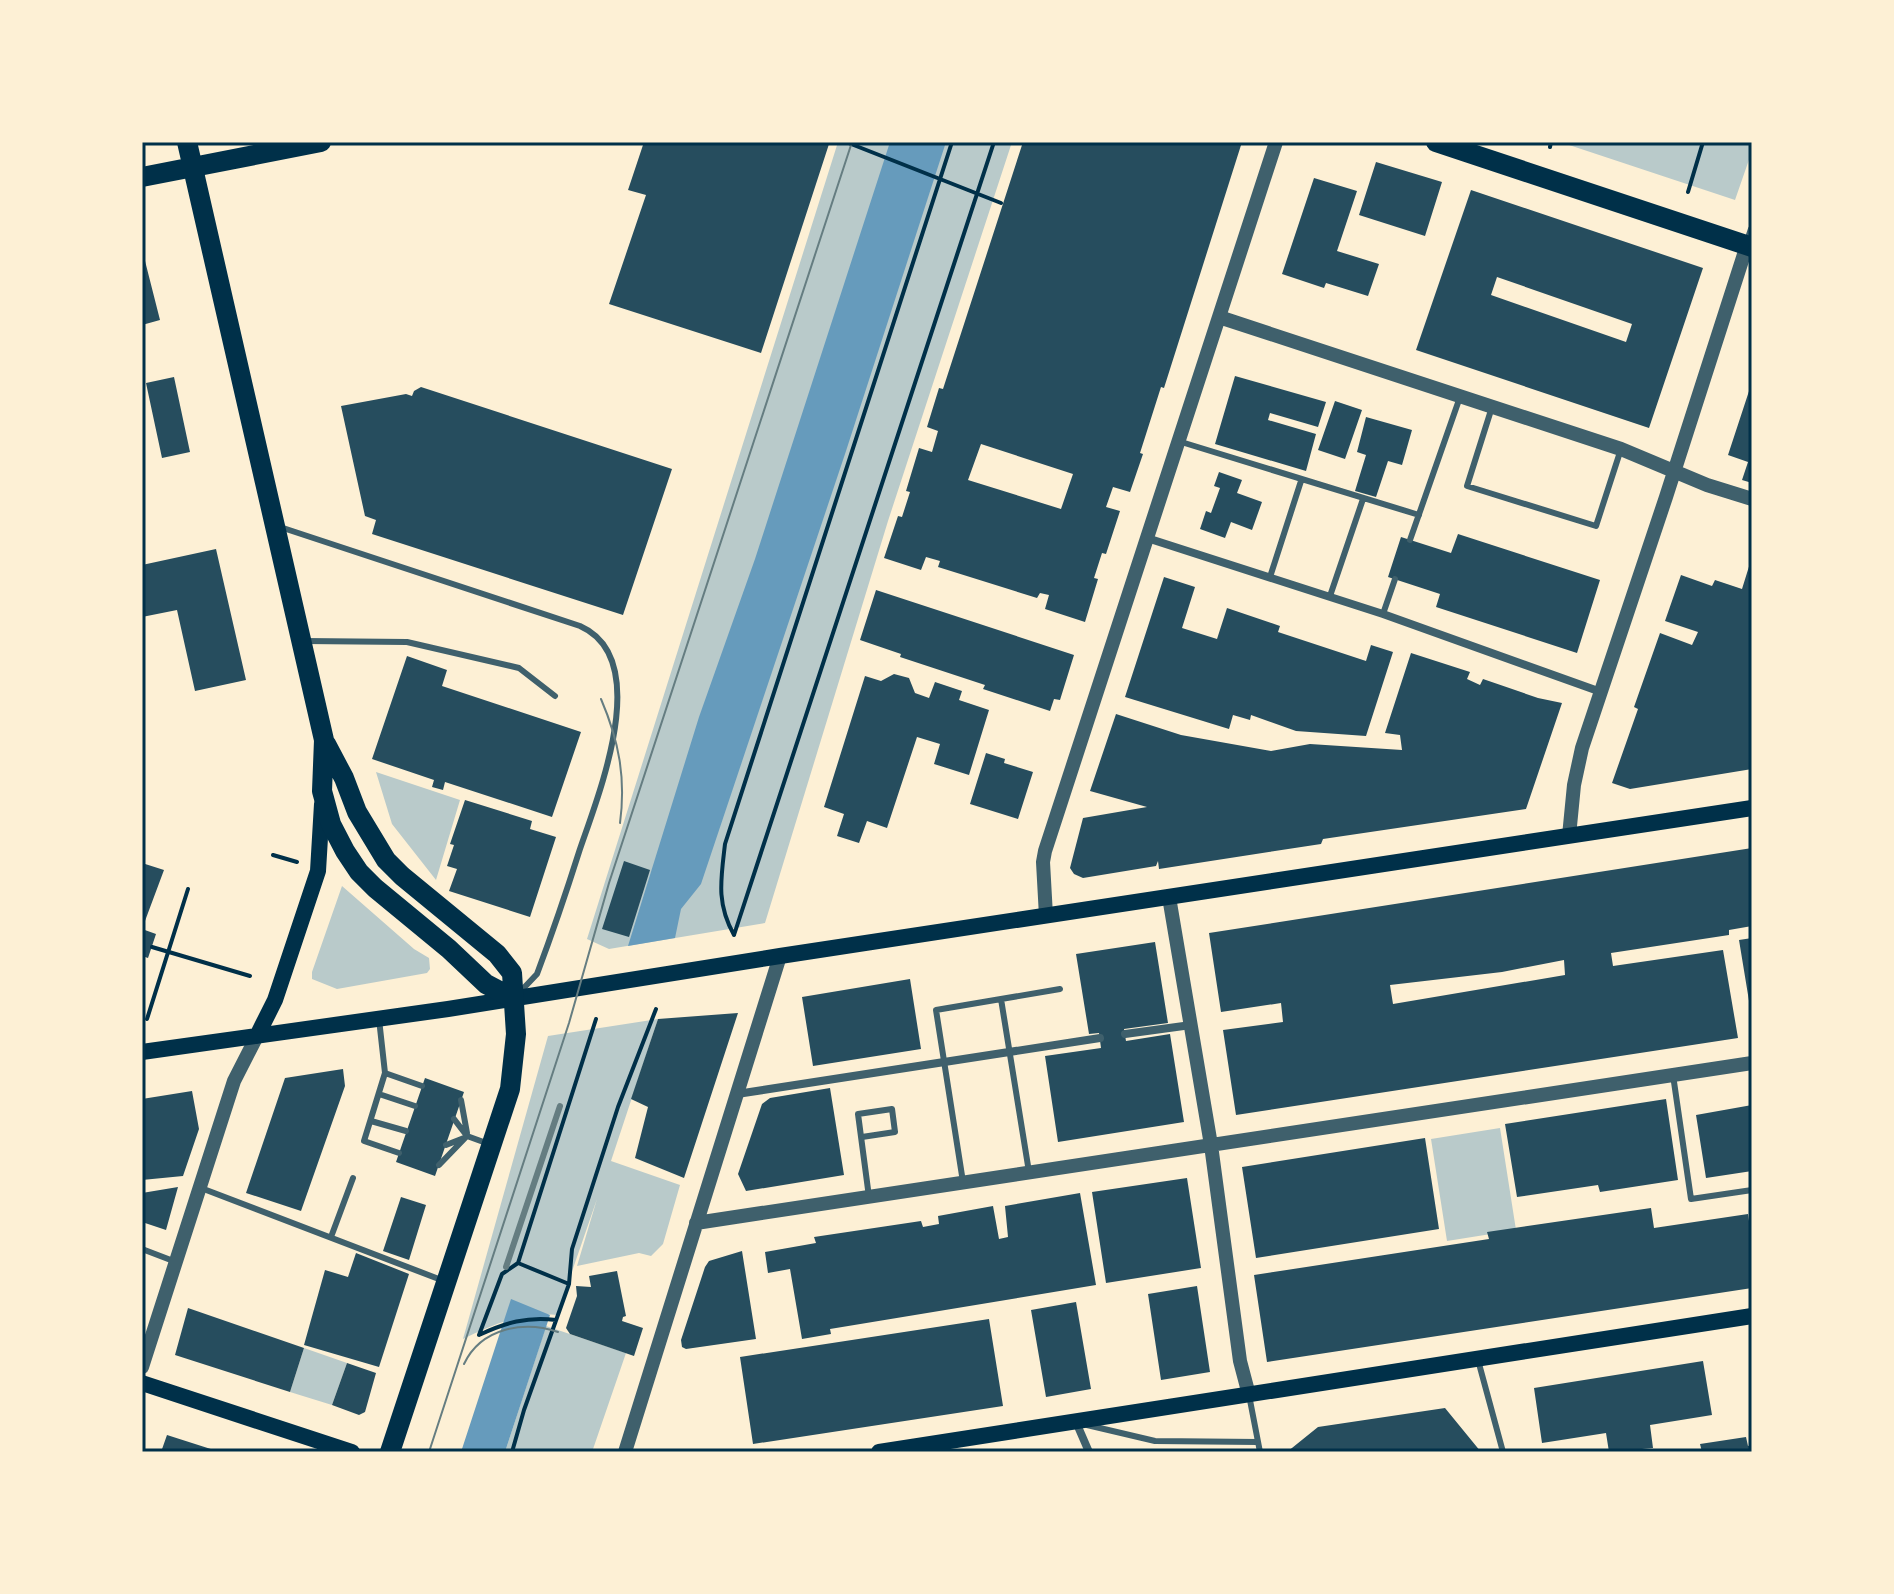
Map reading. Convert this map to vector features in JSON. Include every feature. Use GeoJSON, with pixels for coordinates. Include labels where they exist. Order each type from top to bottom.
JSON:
{"type":"FeatureCollection","features":[{"type":"Feature","properties":{"kind":"main road"},"geometry":{"type":"LineString","coordinates":[[187,142],[324,740],[371,839],[386,860],[497,954],[512,973],[516,1034],[510,1089],[390,1452]]}},
{"type":"Feature","properties":{"kind":"main road"},"geometry":{"type":"LineString","coordinates":[[142,177],[321,142]]}},
{"type":"Feature","properties":{"kind":"main road"},"geometry":{"type":"LineString","coordinates":[[1436,142],[1750,240]]}},
{"type":"Feature","properties":{"kind":"main road"},"geometry":{"type":"LineString","coordinates":[[257,1036],[275,1000],[318,871],[324,740]]}},
{"type":"Feature","properties":{"kind":"main road"},"geometry":{"type":"LineString","coordinates":[[322,791],[331,824],[359,872],[486,984],[513,998]]}},
{"type":"Feature","properties":{"kind":"main road"},"geometry":{"type":"LineString","coordinates":[[142,1052],[379,1019],[1752,808]]}},
{"type":"Feature","properties":{"kind":"main road"},"geometry":{"type":"LineString","coordinates":[[879,1452],[1752,1316]]}},
{"type":"Feature","properties":{"kind":"main road"},"geometry":{"type":"LineString","coordinates":[[142,1383],[317,1446],[352,1452]]}},
{"type":"Feature","properties":{"kind":"street"},"geometry":{"type":"LineString","coordinates":[[1046,916],[1045,851],[1276,142]]}},
{"type":"Feature","properties":{"kind":"street"},"geometry":{"type":"LineString","coordinates":[[1569,836],[1574,785],[1582,748],[1750,240]]}},
{"type":"Feature","properties":{"kind":"street"},"geometry":{"type":"LineString","coordinates":[[1219,317],[1621,449],[1707,485],[1752,499]]}},
{"type":"Feature","properties":{"kind":"street"},"geometry":{"type":"LineString","coordinates":[[1147,538],[1330,596],[1601,692]]}},
{"type":"Feature","properties":{"kind":"street"},"geometry":{"type":"LineString","coordinates":[[1169,897],[1211,1145],[1240,1361],[1249,1395]]}},
{"type":"Feature","properties":{"kind":"street"},"geometry":{"type":"LineString","coordinates":[[625,1452],[780,956]]}},
{"type":"Feature","properties":{"kind":"street"},"geometry":{"type":"LineString","coordinates":[[1125,1034],[1191,1025]]}},
{"type":"Feature","properties":{"kind":"street"},"geometry":{"type":"LineString","coordinates":[[142,1367],[234,1081],[257,1036]]}},
{"type":"Feature","properties":{"kind":"street"},"geometry":{"type":"LineString","coordinates":[[737,1094],[1100,1038]]}},
{"type":"Feature","properties":{"kind":"street"},"geometry":{"type":"LineString","coordinates":[[696,1223],[1752,1063]]}},
{"type":"Feature","properties":{"kind":"street"},"geometry":{"type":"LineString","coordinates":[[1076,1422],[1089,1452]]}},
{"type":"Feature","properties":{"kind":"lane"},"geometry":{"type":"LineString","coordinates":[[1410,540],[1460,397]]}},
{"type":"Feature","properties":{"kind":"lane"},"geometry":{"type":"LineString","coordinates":[[1492,407],[1467,486],[1596,526],[1621,449]]}},
{"type":"Feature","properties":{"kind":"lane"},"geometry":{"type":"LineString","coordinates":[[1178,441],[1419,515]]}},
{"type":"Feature","properties":{"kind":"lane"},"geometry":{"type":"LineString","coordinates":[[1270,577],[1301,481]]}},
{"type":"Feature","properties":{"kind":"lane"},"geometry":{"type":"LineString","coordinates":[[1330,596],[1363,499]]}},
{"type":"Feature","properties":{"kind":"lane"},"geometry":{"type":"LineString","coordinates":[[274,525],[580,626],[591,631],[603,645],[614,667],[617,698],[610,758],[537,974],[513,998]]}},
{"type":"Feature","properties":{"kind":"lane"},"geometry":{"type":"LineString","coordinates":[[1383,614],[1395,579]]}},
{"type":"Feature","properties":{"kind":"lane"},"geometry":{"type":"LineString","coordinates":[[301,641],[407,642],[519,668],[555,696]]}},
{"type":"Feature","properties":{"kind":"lane"},"geometry":{"type":"LineString","coordinates":[[963,1182],[936,1010],[1060,989]]}},
{"type":"Feature","properties":{"kind":"lane"},"geometry":{"type":"LineString","coordinates":[[1001,999],[1029,1172]]}},
{"type":"Feature","properties":{"kind":"lane"},"geometry":{"type":"LineString","coordinates":[[379,1019],[385,1073],[364,1141],[399,1153]]}},
{"type":"Feature","properties":{"kind":"lane"},"geometry":{"type":"LineString","coordinates":[[385,1073],[422,1086]]}},
{"type":"Feature","properties":{"kind":"lane"},"geometry":{"type":"LineString","coordinates":[[1673,1075],[1691,1199],[1752,1190]]}},
{"type":"Feature","properties":{"kind":"lane"},"geometry":{"type":"LineString","coordinates":[[379,1094],[415,1106]]}},
{"type":"Feature","properties":{"kind":"lane"},"geometry":{"type":"LineString","coordinates":[[461,1100],[467,1136]]}},
{"type":"Feature","properties":{"kind":"lane"},"geometry":{"type":"LineString","coordinates":[[862,1137],[895,1132],[892,1109],[858,1114],[869,1197]]}},
{"type":"Feature","properties":{"kind":"lane"},"geometry":{"type":"LineString","coordinates":[[454,1119],[467,1136],[491,1145]]}},
{"type":"Feature","properties":{"kind":"lane"},"geometry":{"type":"LineString","coordinates":[[371,1121],[406,1131]]}},
{"type":"Feature","properties":{"kind":"lane"},"geometry":{"type":"LineString","coordinates":[[446,1145],[467,1136]]}},
{"type":"Feature","properties":{"kind":"lane"},"geometry":{"type":"LineString","coordinates":[[439,1165],[467,1136]]}},
{"type":"Feature","properties":{"kind":"lane"},"geometry":{"type":"LineString","coordinates":[[331,1237],[353,1178]]}},
{"type":"Feature","properties":{"kind":"lane"},"geometry":{"type":"LineString","coordinates":[[201,1188],[446,1281]]}},
{"type":"Feature","properties":{"kind":"lane"},"geometry":{"type":"LineString","coordinates":[[142,1249],[176,1262]]}},
{"type":"Feature","properties":{"kind":"lane"},"geometry":{"type":"LineString","coordinates":[[1478,1360],[1503,1452]]}},
{"type":"Feature","properties":{"kind":"lane"},"geometry":{"type":"LineString","coordinates":[[1249,1395],[1260,1452]]}},
{"type":"Feature","properties":{"kind":"lane"},"geometry":{"type":"LineString","coordinates":[[1076,1422],[1155,1441],[1258,1442]]}},
{"type":"Feature","properties":{"kind":"path"},"geometry":{"type":"LineString","coordinates":[[846,142],[1001,203]]}},
{"type":"Feature","properties":{"kind":"path"},"geometry":{"type":"LineString","coordinates":[[952,142],[725,844],[720,884],[723,917],[734,935],[994,142]]}},
{"type":"Feature","properties":{"kind":"path"},"geometry":{"type":"LineString","coordinates":[[1688,192],[1703,142]]}},
{"type":"Feature","properties":{"kind":"path"},"geometry":{"type":"LineString","coordinates":[[273,855],[297,862]]}},
{"type":"Feature","properties":{"kind":"path"},"geometry":{"type":"LineString","coordinates":[[147,1019],[188,889]]}},
{"type":"Feature","properties":{"kind":"path"},"geometry":{"type":"LineString","coordinates":[[152,947],[250,976]]}},
{"type":"Feature","properties":{"kind":"path"},"geometry":{"type":"LineString","coordinates":[[512,1452],[569,1284],[572,1249],[618,1107],[656,1009]]}},
{"type":"Feature","properties":{"kind":"path"},"geometry":{"type":"LineString","coordinates":[[556,1320],[525,1319],[499,1325],[479,1335],[502,1274],[518,1263],[596,1019]]}},
{"type":"Feature","properties":{"kind":"path"},"geometry":{"type":"LineString","coordinates":[[518,1263],[569,1284]]}},
{"type":"Feature","properties":{"kind":"shaded area"},"geometry":{"type":"Polygon","coordinates":[[[838,142],[1012,142],[888,521],[765,923],[609,949],[587,939],[838,142]]]}},
{"type":"Feature","properties":{"kind":"shaded area"},"geometry":{"type":"Polygon","coordinates":[[[1560,142],[1752,142],[1752,151],[1735,200],[1560,142]]]}},
{"type":"Feature","properties":{"kind":"shaded area"},"geometry":{"type":"Polygon","coordinates":[[[376,772],[460,800],[436,880],[392,824],[376,772]]]}},
{"type":"Feature","properties":{"kind":"shaded area"},"geometry":{"type":"Polygon","coordinates":[[[342,886],[414,949],[429,958],[430,969],[427,973],[337,989],[312,979],[342,886]]]}},
{"type":"Feature","properties":{"kind":"shaded area"},"geometry":{"type":"Polygon","coordinates":[[[658,1019],[611,1161],[680,1185],[663,1244],[651,1256],[639,1253],[577,1266],[597,1199],[557,1315],[532,1315],[508,1320],[463,1339],[548,1036],[658,1019]]]}},
{"type":"Feature","properties":{"kind":"shaded area"},"geometry":{"type":"Polygon","coordinates":[[[1500,1128],[1516,1230],[1447,1241],[1431,1139],[1500,1128]]]}},
{"type":"Feature","properties":{"kind":"shaded area"},"geometry":{"type":"Polygon","coordinates":[[[546,1326],[626,1353],[592,1452],[505,1452],[546,1326]]]}},
{"type":"Feature","properties":{"kind":"shaded area"},"geometry":{"type":"Polygon","coordinates":[[[304,1348],[347,1363],[332,1405],[290,1392],[304,1348]]]}},
{"type":"Feature","properties":{"kind":"water"},"geometry":{"type":"Polygon","coordinates":[[[890,142],[946,142],[701,884],[681,909],[675,938],[628,946],[699,717],[755,559],[890,142]]]}},
{"type":"Feature","properties":{"kind":"water"},"geometry":{"type":"Polygon","coordinates":[[[511,1299],[550,1315],[505,1452],[461,1452],[511,1299]]]}},
{"type":"Feature","properties":{"kind":"building"},"geometry":{"type":"Polygon","coordinates":[[[644,142],[829,144],[761,353],[609,304],[646,195],[628,190],[644,142]]]}},
{"type":"Feature","properties":{"kind":"building"},"geometry":{"type":"Polygon","coordinates":[[[1023,142],[1242,142],[1164,388],[1161,387],[1130,492],[1113,487],[1106,507],[1120,511],[1106,554],[1102,553],[1094,578],[1098,579],[1085,622],[1045,609],[1049,595],[1040,593],[1037,598],[938,567],[940,561],[926,557],[921,570],[884,558],[910,492],[906,491],[919,448],[932,452],[938,431],[927,427],[939,388],[943,389],[1023,142]],[[981,444],[968,480],[1061,509],[1073,474],[981,444]]]}},
{"type":"Feature","properties":{"kind":"building"},"geometry":{"type":"Polygon","coordinates":[[[1376,162],[1442,182],[1425,236],[1359,215],[1376,162]]]}},
{"type":"Feature","properties":{"kind":"building"},"geometry":{"type":"Polygon","coordinates":[[[1314,178],[1357,191],[1337,251],[1379,264],[1368,296],[1326,283],[1324,288],[1282,274],[1314,178]]]}},
{"type":"Feature","properties":{"kind":"building"},"geometry":{"type":"Polygon","coordinates":[[[1471,190],[1703,268],[1649,428],[1416,350],[1471,190]],[[1497,277],[1491,295],[1626,342],[1632,324],[1497,277]]]}},
{"type":"Feature","properties":{"kind":"building"},"geometry":{"type":"Polygon","coordinates":[[[142,254],[160,320],[142,325],[142,254]]]}},
{"type":"Feature","properties":{"kind":"building"},"geometry":{"type":"Polygon","coordinates":[[[1235,376],[1326,402],[1318,427],[1270,413],[1268,420],[1316,434],[1306,471],[1215,444],[1235,376]]]}},
{"type":"Feature","properties":{"kind":"building"},"geometry":{"type":"Polygon","coordinates":[[[174,377],[190,452],[162,458],[146,383],[174,377]]]}},
{"type":"Feature","properties":{"kind":"building"},"geometry":{"type":"Polygon","coordinates":[[[1751,385],[1752,483],[1742,480],[1748,462],[1728,455],[1751,385]]]}},
{"type":"Feature","properties":{"kind":"building"},"geometry":{"type":"Polygon","coordinates":[[[421,387],[672,469],[623,615],[372,534],[376,520],[365,516],[341,406],[406,394],[412,396],[421,387]]]}},
{"type":"Feature","properties":{"kind":"building"},"geometry":{"type":"Polygon","coordinates":[[[1335,401],[1362,410],[1345,459],[1318,450],[1335,401]]]}},
{"type":"Feature","properties":{"kind":"building"},"geometry":{"type":"Polygon","coordinates":[[[1366,417],[1412,430],[1402,465],[1388,461],[1376,497],[1355,491],[1366,455],[1357,452],[1366,417]]]}},
{"type":"Feature","properties":{"kind":"building"},"geometry":{"type":"Polygon","coordinates":[[[1219,472],[1242,480],[1237,493],[1262,502],[1252,530],[1231,522],[1225,538],[1200,529],[1206,511],[1211,513],[1220,488],[1214,486],[1219,472]]]}},
{"type":"Feature","properties":{"kind":"building"},"geometry":{"type":"Polygon","coordinates":[[[1458,534],[1600,580],[1577,653],[1436,607],[1440,594],[1388,577],[1401,537],[1451,553],[1458,534]]]}},
{"type":"Feature","properties":{"kind":"building"},"geometry":{"type":"Polygon","coordinates":[[[216,549],[246,680],[195,691],[177,610],[142,617],[142,565],[216,549]]]}},
{"type":"Feature","properties":{"kind":"building"},"geometry":{"type":"Polygon","coordinates":[[[1751,560],[1752,769],[1630,789],[1612,783],[1660,633],[1692,645],[1698,632],[1665,621],[1681,575],[1712,586],[1715,580],[1742,589],[1751,560]]]}},
{"type":"Feature","properties":{"kind":"building"},"geometry":{"type":"Polygon","coordinates":[[[1164,577],[1195,587],[1182,628],[1217,639],[1227,608],[1280,626],[1278,632],[1366,661],[1371,645],[1393,652],[1366,736],[1296,731],[1251,715],[1250,720],[1233,715],[1229,729],[1125,697],[1164,577]]]}},
{"type":"Feature","properties":{"kind":"building"},"geometry":{"type":"Polygon","coordinates":[[[876,590],[1074,655],[1060,700],[1054,699],[1050,711],[983,689],[985,685],[900,657],[901,654],[860,640],[876,590]]]}},
{"type":"Feature","properties":{"kind":"building"},"geometry":{"type":"Polygon","coordinates":[[[1411,653],[1470,672],[1467,679],[1480,685],[1483,679],[1562,703],[1526,809],[1323,839],[1321,844],[1159,869],[1158,861],[1156,866],[1083,878],[1070,868],[1083,818],[1147,807],[1090,791],[1116,714],[1181,735],[1271,751],[1310,744],[1402,750],[1400,735],[1385,733],[1411,653]]]}},
{"type":"Feature","properties":{"kind":"building"},"geometry":{"type":"Polygon","coordinates":[[[407,656],[447,670],[442,686],[581,732],[552,817],[445,782],[443,790],[432,787],[434,780],[372,759],[407,656]]]}},
{"type":"Feature","properties":{"kind":"building"},"geometry":{"type":"Polygon","coordinates":[[[894,674],[909,678],[915,693],[929,698],[935,682],[962,691],[959,700],[989,710],[969,775],[934,764],[940,744],[917,737],[887,828],[867,821],[859,843],[837,836],[844,814],[824,807],[865,676],[881,681],[894,674]]]}},
{"type":"Feature","properties":{"kind":"building"},"geometry":{"type":"Polygon","coordinates":[[[986,753],[1005,759],[1004,763],[1033,772],[1018,819],[970,804],[986,753]]]}},
{"type":"Feature","properties":{"kind":"building"},"geometry":{"type":"Polygon","coordinates":[[[465,800],[532,821],[530,829],[556,837],[530,917],[449,891],[457,869],[447,866],[454,845],[450,844],[465,800]]]}},
{"type":"Feature","properties":{"kind":"building"},"geometry":{"type":"Polygon","coordinates":[[[1752,848],[1752,926],[1729,930],[1729,935],[1611,953],[1613,966],[1723,950],[1738,1038],[1236,1115],[1223,1030],[1283,1022],[1281,1003],[1221,1012],[1209,933],[1752,848]],[[1564,960],[1502,972],[1390,985],[1393,1004],[1565,975],[1564,960]]]}},
{"type":"Feature","properties":{"kind":"building"},"geometry":{"type":"Polygon","coordinates":[[[624,861],[650,870],[629,937],[602,929],[624,861]]]}},
{"type":"Feature","properties":{"kind":"building"},"geometry":{"type":"Polygon","coordinates":[[[142,863],[164,870],[142,929],[142,863]]]}},
{"type":"Feature","properties":{"kind":"building"},"geometry":{"type":"Polygon","coordinates":[[[142,929],[156,934],[148,958],[142,956],[142,929]]]}},
{"type":"Feature","properties":{"kind":"building"},"geometry":{"type":"Polygon","coordinates":[[[1752,938],[1752,1007],[1750,1007],[1739,940],[1752,938]]]}},
{"type":"Feature","properties":{"kind":"building"},"geometry":{"type":"Polygon","coordinates":[[[1155,942],[1168,1023],[1124,1029],[1126,1041],[1170,1034],[1184,1122],[1058,1142],[1045,1056],[1101,1048],[1099,1033],[1089,1034],[1076,954],[1155,942]]]}},
{"type":"Feature","properties":{"kind":"building"},"geometry":{"type":"Polygon","coordinates":[[[910,979],[921,1049],[813,1066],[802,997],[910,979]]]}},
{"type":"Feature","properties":{"kind":"building"},"geometry":{"type":"Polygon","coordinates":[[[738,1013],[684,1178],[635,1158],[648,1107],[631,1099],[658,1019],[738,1013]]]}},
{"type":"Feature","properties":{"kind":"building"},"geometry":{"type":"Polygon","coordinates":[[[343,1069],[345,1086],[301,1211],[246,1193],[285,1078],[343,1069]]]}},
{"type":"Feature","properties":{"kind":"building"},"geometry":{"type":"Polygon","coordinates":[[[425,1078],[464,1092],[435,1176],[396,1162],[425,1078]]]}},
{"type":"Feature","properties":{"kind":"building"},"geometry":{"type":"Polygon","coordinates":[[[830,1088],[844,1175],[746,1191],[738,1174],[762,1104],[770,1098],[830,1088]]]}},
{"type":"Feature","properties":{"kind":"building"},"geometry":{"type":"Polygon","coordinates":[[[192,1091],[199,1129],[183,1176],[142,1180],[142,1099],[192,1091]]]}},
{"type":"Feature","properties":{"kind":"building"},"geometry":{"type":"Polygon","coordinates":[[[1666,1099],[1678,1180],[1600,1192],[1598,1185],[1517,1197],[1505,1124],[1666,1099]]]}},
{"type":"Feature","properties":{"kind":"building"},"geometry":{"type":"Polygon","coordinates":[[[1752,1105],[1752,1171],[1706,1178],[1696,1115],[1752,1105]]]}},
{"type":"Feature","properties":{"kind":"building"},"geometry":{"type":"Polygon","coordinates":[[[1425,1138],[1439,1229],[1256,1258],[1242,1167],[1425,1138]]]}},
{"type":"Feature","properties":{"kind":"building"},"geometry":{"type":"Polygon","coordinates":[[[1187,1178],[1201,1268],[1106,1283],[1092,1192],[1187,1178]]]}},
{"type":"Feature","properties":{"kind":"building"},"geometry":{"type":"Polygon","coordinates":[[[178,1187],[166,1230],[142,1222],[142,1193],[178,1187]]]}},
{"type":"Feature","properties":{"kind":"building"},"geometry":{"type":"Polygon","coordinates":[[[1080,1193],[1096,1285],[830,1329],[831,1334],[802,1339],[790,1269],[768,1273],[765,1252],[816,1243],[814,1237],[921,1221],[923,1227],[939,1224],[938,1216],[993,1206],[999,1239],[1008,1237],[1005,1206],[1080,1193]]]}},
{"type":"Feature","properties":{"kind":"building"},"geometry":{"type":"Polygon","coordinates":[[[401,1197],[426,1205],[409,1260],[383,1251],[401,1197]]]}},
{"type":"Feature","properties":{"kind":"building"},"geometry":{"type":"Polygon","coordinates":[[[1651,1208],[1654,1228],[1748,1214],[1752,1242],[1752,1288],[1267,1362],[1254,1275],[1489,1239],[1487,1232],[1651,1208]]]}},
{"type":"Feature","properties":{"kind":"building"},"geometry":{"type":"Polygon","coordinates":[[[742,1251],[756,1339],[686,1349],[682,1347],[681,1340],[705,1267],[709,1261],[742,1251]]]}},
{"type":"Feature","properties":{"kind":"building"},"geometry":{"type":"Polygon","coordinates":[[[356,1253],[409,1274],[379,1367],[304,1345],[325,1270],[348,1277],[356,1253]]]}},
{"type":"Feature","properties":{"kind":"building"},"geometry":{"type":"Polygon","coordinates":[[[617,1271],[626,1316],[622,1321],[643,1328],[634,1356],[570,1334],[566,1328],[577,1296],[576,1286],[591,1287],[589,1276],[617,1271]]]}},
{"type":"Feature","properties":{"kind":"building"},"geometry":{"type":"Polygon","coordinates":[[[1197,1286],[1210,1372],[1161,1380],[1148,1294],[1197,1286]]]}},
{"type":"Feature","properties":{"kind":"building"},"geometry":{"type":"Polygon","coordinates":[[[1076,1302],[1091,1389],[1046,1397],[1031,1310],[1076,1302]]]}},
{"type":"Feature","properties":{"kind":"building"},"geometry":{"type":"Polygon","coordinates":[[[188,1308],[304,1348],[290,1392],[175,1355],[188,1308]]]}},
{"type":"Feature","properties":{"kind":"building"},"geometry":{"type":"Polygon","coordinates":[[[989,1319],[1003,1406],[753,1444],[740,1357],[989,1319]]]}},
{"type":"Feature","properties":{"kind":"building"},"geometry":{"type":"Polygon","coordinates":[[[1703,1361],[1712,1415],[1650,1425],[1653,1448],[1609,1452],[1606,1433],[1542,1443],[1534,1388],[1703,1361]]]}},
{"type":"Feature","properties":{"kind":"building"},"geometry":{"type":"Polygon","coordinates":[[[347,1363],[376,1373],[365,1412],[359,1415],[332,1405],[347,1363]]]}},
{"type":"Feature","properties":{"kind":"building"},"geometry":{"type":"Polygon","coordinates":[[[1445,1408],[1481,1452],[1287,1452],[1318,1427],[1445,1408]]]}},
{"type":"Feature","properties":{"kind":"building"},"geometry":{"type":"Polygon","coordinates":[[[167,1435],[217,1451],[217,1452],[161,1452],[167,1435]]]}},
{"type":"Feature","properties":{"kind":"building"},"geometry":{"type":"Polygon","coordinates":[[[1746,1437],[1748,1446],[1752,1445],[1752,1452],[1702,1452],[1700,1444],[1746,1437]]]}},
{"type":"Feature","properties":{"kind":"tram line"},"geometry":{"type":"LineString","coordinates":[[429,1452],[569,1023],[609,883],[852,142]]}},
{"type":"Feature","properties":{"kind":"tram line"},"geometry":{"type":"LineString","coordinates":[[601,699],[620,760],[620,823]]}},
{"type":"Feature","properties":{"kind":"tram line"},"geometry":{"type":"LineString","coordinates":[[464,1364],[481,1342],[505,1330],[531,1327],[558,1332]]}},
{"type":"Feature","properties":{"kind":"railway"},"geometry":{"type":"LineString","coordinates":[[506,1267],[560,1106]]}}]}
